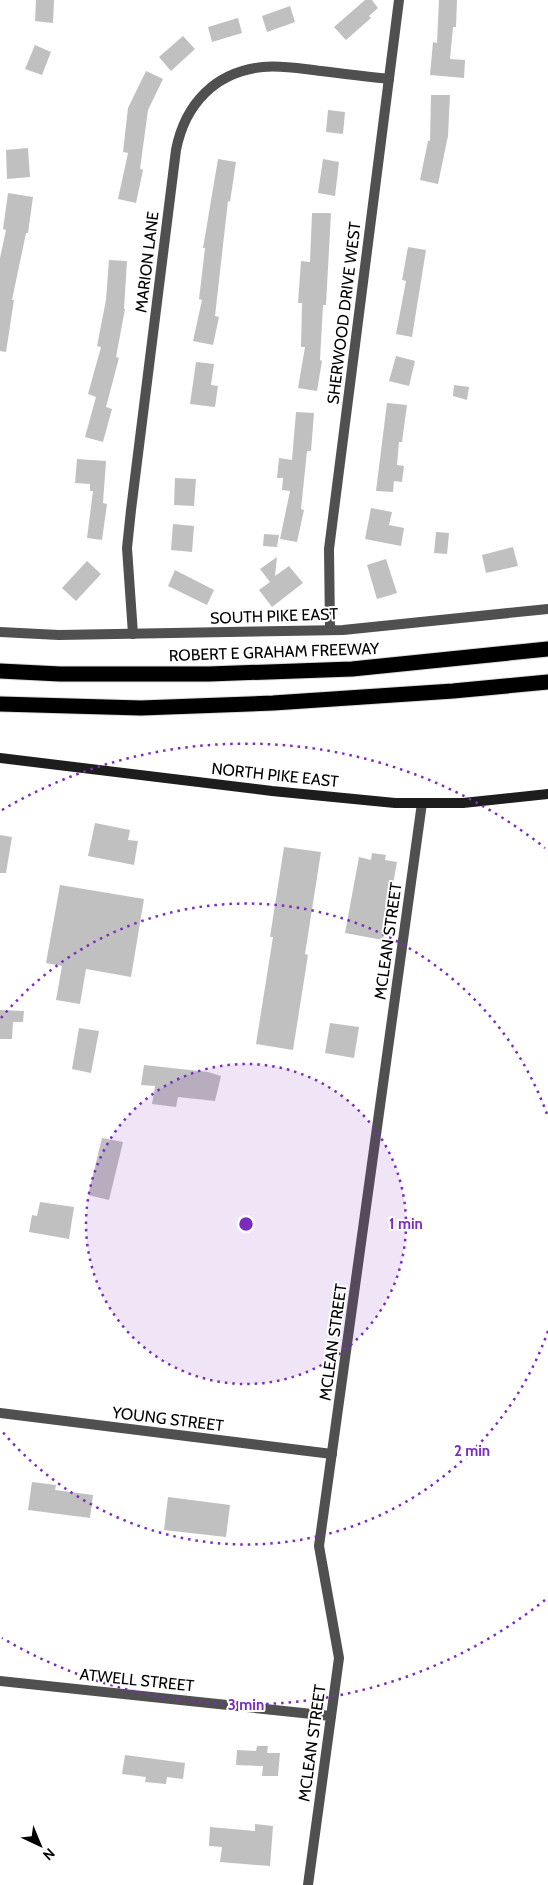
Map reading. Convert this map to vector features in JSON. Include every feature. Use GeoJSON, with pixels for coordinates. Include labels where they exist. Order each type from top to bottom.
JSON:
{"type":"FeatureCollection","features":[{"type":"Feature","properties":{"kind":"highway","name":"ROBERT E GRAHAM FREEWAY"},"geometry":{"type":"LineString","coordinates":[[0,671],[60,674],[209,674],[352,669],[548,649]]}},
{"type":"Feature","properties":{"kind":"highway"},"geometry":{"type":"LineString","coordinates":[[0,704],[141,708],[273,703],[453,692],[548,682]]}},
{"type":"Feature","properties":{"kind":"street","name":"SHERWOOD DRIVE WEST"},"geometry":{"type":"LineString","coordinates":[[330,630],[329,549],[399,0]]}},
{"type":"Feature","properties":{"kind":"street","name":"MARION LANE"},"geometry":{"type":"LineString","coordinates":[[133,634],[127,548],[176,150],[184,122],[200,98],[211,88],[230,76],[250,69],[281,67],[389,79]]}},
{"type":"Feature","properties":{"kind":"street","name":"SOUTH PIKE EAST"},"geometry":{"type":"LineString","coordinates":[[0,632],[58,635],[330,630],[548,609]]}},
{"type":"Feature","properties":{"kind":"street","name":"NORTH PIKE EAST"},"geometry":{"type":"LineString","coordinates":[[0,758],[272,791],[395,803],[464,803],[548,794]]}},
{"type":"Feature","properties":{"kind":"street","name":"MCLEAN STREET"},"geometry":{"type":"LineString","coordinates":[[308,1885],[339,1658],[320,1546],[422,803]]}},
{"type":"Feature","properties":{"kind":"street","name":"YOUNG STREET"},"geometry":{"type":"LineString","coordinates":[[0,1413],[332,1454]]}},
{"type":"Feature","properties":{"kind":"street","name":"ATWELL STREET"},"geometry":{"type":"LineString","coordinates":[[0,1680],[331,1716]]}},
{"type":"Feature","properties":{"kind":"building"},"geometry":{"type":"Polygon","coordinates":[[[36,0],[54,0],[53,23],[35,21],[36,0]]]}},
{"type":"Feature","properties":{"kind":"building"},"geometry":{"type":"Polygon","coordinates":[[[365,0],[372,0],[378,8],[369,16],[371,18],[346,40],[334,27],[365,0]]]}},
{"type":"Feature","properties":{"kind":"building"},"geometry":{"type":"Polygon","coordinates":[[[439,0],[457,0],[456,27],[453,27],[450,59],[465,60],[464,78],[430,75],[433,42],[437,43],[439,0]]]}},
{"type":"Feature","properties":{"kind":"building"},"geometry":{"type":"Polygon","coordinates":[[[290,6],[295,22],[267,32],[262,16],[290,6]]]}},
{"type":"Feature","properties":{"kind":"building"},"geometry":{"type":"Polygon","coordinates":[[[238,18],[242,33],[212,42],[208,27],[238,18]]]}},
{"type":"Feature","properties":{"kind":"building"},"geometry":{"type":"Polygon","coordinates":[[[183,36],[195,49],[171,71],[159,57],[183,36]]]}},
{"type":"Feature","properties":{"kind":"building"},"geometry":{"type":"Polygon","coordinates":[[[35,45],[51,52],[42,75],[25,69],[35,45]]]}},
{"type":"Feature","properties":{"kind":"building"},"geometry":{"type":"Polygon","coordinates":[[[146,71],[163,79],[148,110],[140,169],[143,170],[136,203],[118,199],[128,153],[123,152],[128,108],[146,71]]]}},
{"type":"Feature","properties":{"kind":"building"},"geometry":{"type":"Polygon","coordinates":[[[431,95],[450,95],[448,136],[438,184],[420,180],[428,141],[430,141],[431,95]]]}},
{"type":"Feature","properties":{"kind":"building"},"geometry":{"type":"Polygon","coordinates":[[[328,110],[345,112],[343,134],[326,132],[328,110]]]}},
{"type":"Feature","properties":{"kind":"building"},"geometry":{"type":"Polygon","coordinates":[[[28,148],[30,177],[7,179],[6,150],[28,148]]]}},
{"type":"Feature","properties":{"kind":"building"},"geometry":{"type":"Polygon","coordinates":[[[218,159],[236,162],[230,202],[228,201],[215,316],[219,317],[213,345],[193,341],[202,300],[199,299],[205,248],[203,248],[218,159]]]}},
{"type":"Feature","properties":{"kind":"building"},"geometry":{"type":"Polygon","coordinates":[[[323,159],[339,162],[335,196],[318,193],[323,159]]]}},
{"type":"Feature","properties":{"kind":"building"},"geometry":{"type":"Polygon","coordinates":[[[8,193],[33,197],[28,233],[26,233],[12,300],[14,300],[6,352],[0,351],[0,258],[6,230],[3,229],[8,193]]]}},
{"type":"Feature","properties":{"kind":"building"},"geometry":{"type":"Polygon","coordinates":[[[312,213],[331,213],[326,305],[323,305],[320,360],[322,361],[317,391],[298,388],[305,347],[301,347],[302,303],[298,303],[301,261],[310,262],[312,213]]]}},
{"type":"Feature","properties":{"kind":"building"},"geometry":{"type":"Polygon","coordinates":[[[408,247],[426,250],[412,337],[396,334],[406,281],[402,280],[408,247]]]}},
{"type":"Feature","properties":{"kind":"building"},"geometry":{"type":"Polygon","coordinates":[[[109,260],[127,261],[125,309],[116,357],[119,358],[106,407],[112,409],[103,442],[85,437],[96,397],[88,394],[101,347],[97,346],[106,300],[109,260]]]}},
{"type":"Feature","properties":{"kind":"building"},"geometry":{"type":"Polygon","coordinates":[[[396,356],[415,361],[409,386],[389,381],[396,356]]]}},
{"type":"Feature","properties":{"kind":"building"},"geometry":{"type":"Polygon","coordinates":[[[196,362],[214,364],[211,385],[218,386],[215,407],[190,404],[196,362]]]}},
{"type":"Feature","properties":{"kind":"building"},"geometry":{"type":"Polygon","coordinates":[[[454,385],[469,387],[467,400],[453,396],[454,385]]]}},
{"type":"Feature","properties":{"kind":"building"},"geometry":{"type":"Polygon","coordinates":[[[387,403],[407,405],[402,442],[399,442],[397,465],[404,466],[402,482],[394,481],[393,492],[376,491],[387,403]]]}},
{"type":"Feature","properties":{"kind":"building"},"geometry":{"type":"Polygon","coordinates":[[[296,412],[314,413],[311,451],[307,451],[301,509],[304,510],[297,542],[280,539],[290,491],[282,490],[283,478],[277,478],[279,458],[292,460],[296,412]]]}},
{"type":"Feature","properties":{"kind":"building"},"geometry":{"type":"Polygon","coordinates":[[[77,459],[106,461],[103,503],[107,504],[102,540],[87,538],[93,491],[90,491],[90,484],[75,483],[77,459]]]}},
{"type":"Feature","properties":{"kind":"building"},"geometry":{"type":"Polygon","coordinates":[[[175,478],[196,479],[194,506],[174,505],[175,478]]]}},
{"type":"Feature","properties":{"kind":"building"},"geometry":{"type":"Polygon","coordinates":[[[371,508],[392,512],[389,525],[404,528],[401,546],[365,539],[371,508]]]}},
{"type":"Feature","properties":{"kind":"building"},"geometry":{"type":"Polygon","coordinates":[[[173,524],[194,526],[192,552],[171,550],[173,524]]]}},
{"type":"Feature","properties":{"kind":"building"},"geometry":{"type":"Polygon","coordinates":[[[436,532],[449,533],[447,554],[434,553],[436,532]]]}},
{"type":"Feature","properties":{"kind":"building"},"geometry":{"type":"Polygon","coordinates":[[[264,534],[279,535],[277,547],[263,546],[264,534]]]}},
{"type":"Feature","properties":{"kind":"building"},"geometry":{"type":"Polygon","coordinates":[[[513,547],[518,566],[486,573],[482,555],[513,547]]]}},
{"type":"Feature","properties":{"kind":"building"},"geometry":{"type":"Polygon","coordinates":[[[277,557],[275,576],[289,566],[303,583],[272,607],[259,590],[270,582],[260,569],[277,557]]]}},
{"type":"Feature","properties":{"kind":"building"},"geometry":{"type":"Polygon","coordinates":[[[386,559],[397,593],[377,599],[367,565],[386,559]]]}},
{"type":"Feature","properties":{"kind":"building"},"geometry":{"type":"Polygon","coordinates":[[[87,561],[101,574],[76,601],[62,588],[87,561]]]}},
{"type":"Feature","properties":{"kind":"building"},"geometry":{"type":"Polygon","coordinates":[[[175,570],[214,590],[207,605],[168,586],[175,570]]]}},
{"type":"Feature","properties":{"kind":"building"},"geometry":{"type":"Polygon","coordinates":[[[95,823],[130,830],[128,840],[138,841],[134,865],[88,856],[95,823]]]}},
{"type":"Feature","properties":{"kind":"building"},"geometry":{"type":"Polygon","coordinates":[[[0,835],[12,837],[6,873],[0,873],[0,835]]]}},
{"type":"Feature","properties":{"kind":"building"},"geometry":{"type":"Polygon","coordinates":[[[284,847],[321,852],[305,954],[308,955],[293,1050],[256,1044],[273,937],[270,937],[284,847]]]}},
{"type":"Feature","properties":{"kind":"building"},"geometry":{"type":"Polygon","coordinates":[[[372,853],[386,855],[385,860],[397,862],[383,940],[345,933],[359,857],[371,860],[372,853]]]}},
{"type":"Feature","properties":{"kind":"building"},"geometry":{"type":"Polygon","coordinates":[[[60,885],[144,899],[131,977],[86,969],[80,1004],[56,1000],[62,966],[46,963],[60,885]]]}},
{"type":"Feature","properties":{"kind":"building"},"geometry":{"type":"Polygon","coordinates":[[[0,1010],[24,1011],[23,1022],[13,1022],[12,1039],[0,1039],[0,1010]]]}},
{"type":"Feature","properties":{"kind":"building"},"geometry":{"type":"Polygon","coordinates":[[[330,1023],[359,1027],[354,1058],[325,1053],[330,1023]]]}},
{"type":"Feature","properties":{"kind":"building"},"geometry":{"type":"Polygon","coordinates":[[[79,1028],[99,1031],[91,1073],[72,1069],[79,1028]]]}},
{"type":"Feature","properties":{"kind":"building"},"geometry":{"type":"Polygon","coordinates":[[[144,1065],[208,1072],[221,1076],[215,1101],[178,1097],[176,1107],[152,1104],[155,1086],[141,1085],[144,1065]]]}},
{"type":"Feature","properties":{"kind":"building"},"geometry":{"type":"Polygon","coordinates":[[[102,1138],[123,1142],[109,1200],[88,1195],[102,1138]]]}},
{"type":"Feature","properties":{"kind":"building"},"geometry":{"type":"Polygon","coordinates":[[[40,1202],[74,1207],[69,1239],[29,1232],[32,1215],[37,1216],[40,1202]]]}},
{"type":"Feature","properties":{"kind":"building"},"geometry":{"type":"Polygon","coordinates":[[[32,1482],[56,1485],[55,1490],[93,1495],[90,1518],[28,1510],[32,1482]]]}},
{"type":"Feature","properties":{"kind":"building"},"geometry":{"type":"Polygon","coordinates":[[[168,1497],[230,1505],[226,1537],[164,1530],[168,1497]]]}},
{"type":"Feature","properties":{"kind":"building"},"geometry":{"type":"Polygon","coordinates":[[[257,1746],[268,1746],[267,1753],[280,1753],[278,1776],[262,1776],[263,1766],[236,1765],[237,1750],[256,1751],[257,1746]]]}},
{"type":"Feature","properties":{"kind":"building"},"geometry":{"type":"Polygon","coordinates":[[[125,1755],[185,1763],[183,1779],[167,1777],[166,1784],[145,1782],[146,1777],[122,1774],[125,1755]]]}},
{"type":"Feature","properties":{"kind":"building"},"geometry":{"type":"Polygon","coordinates":[[[255,1824],[273,1826],[270,1866],[220,1862],[222,1847],[209,1846],[210,1827],[255,1831],[255,1824]]]}}]}
